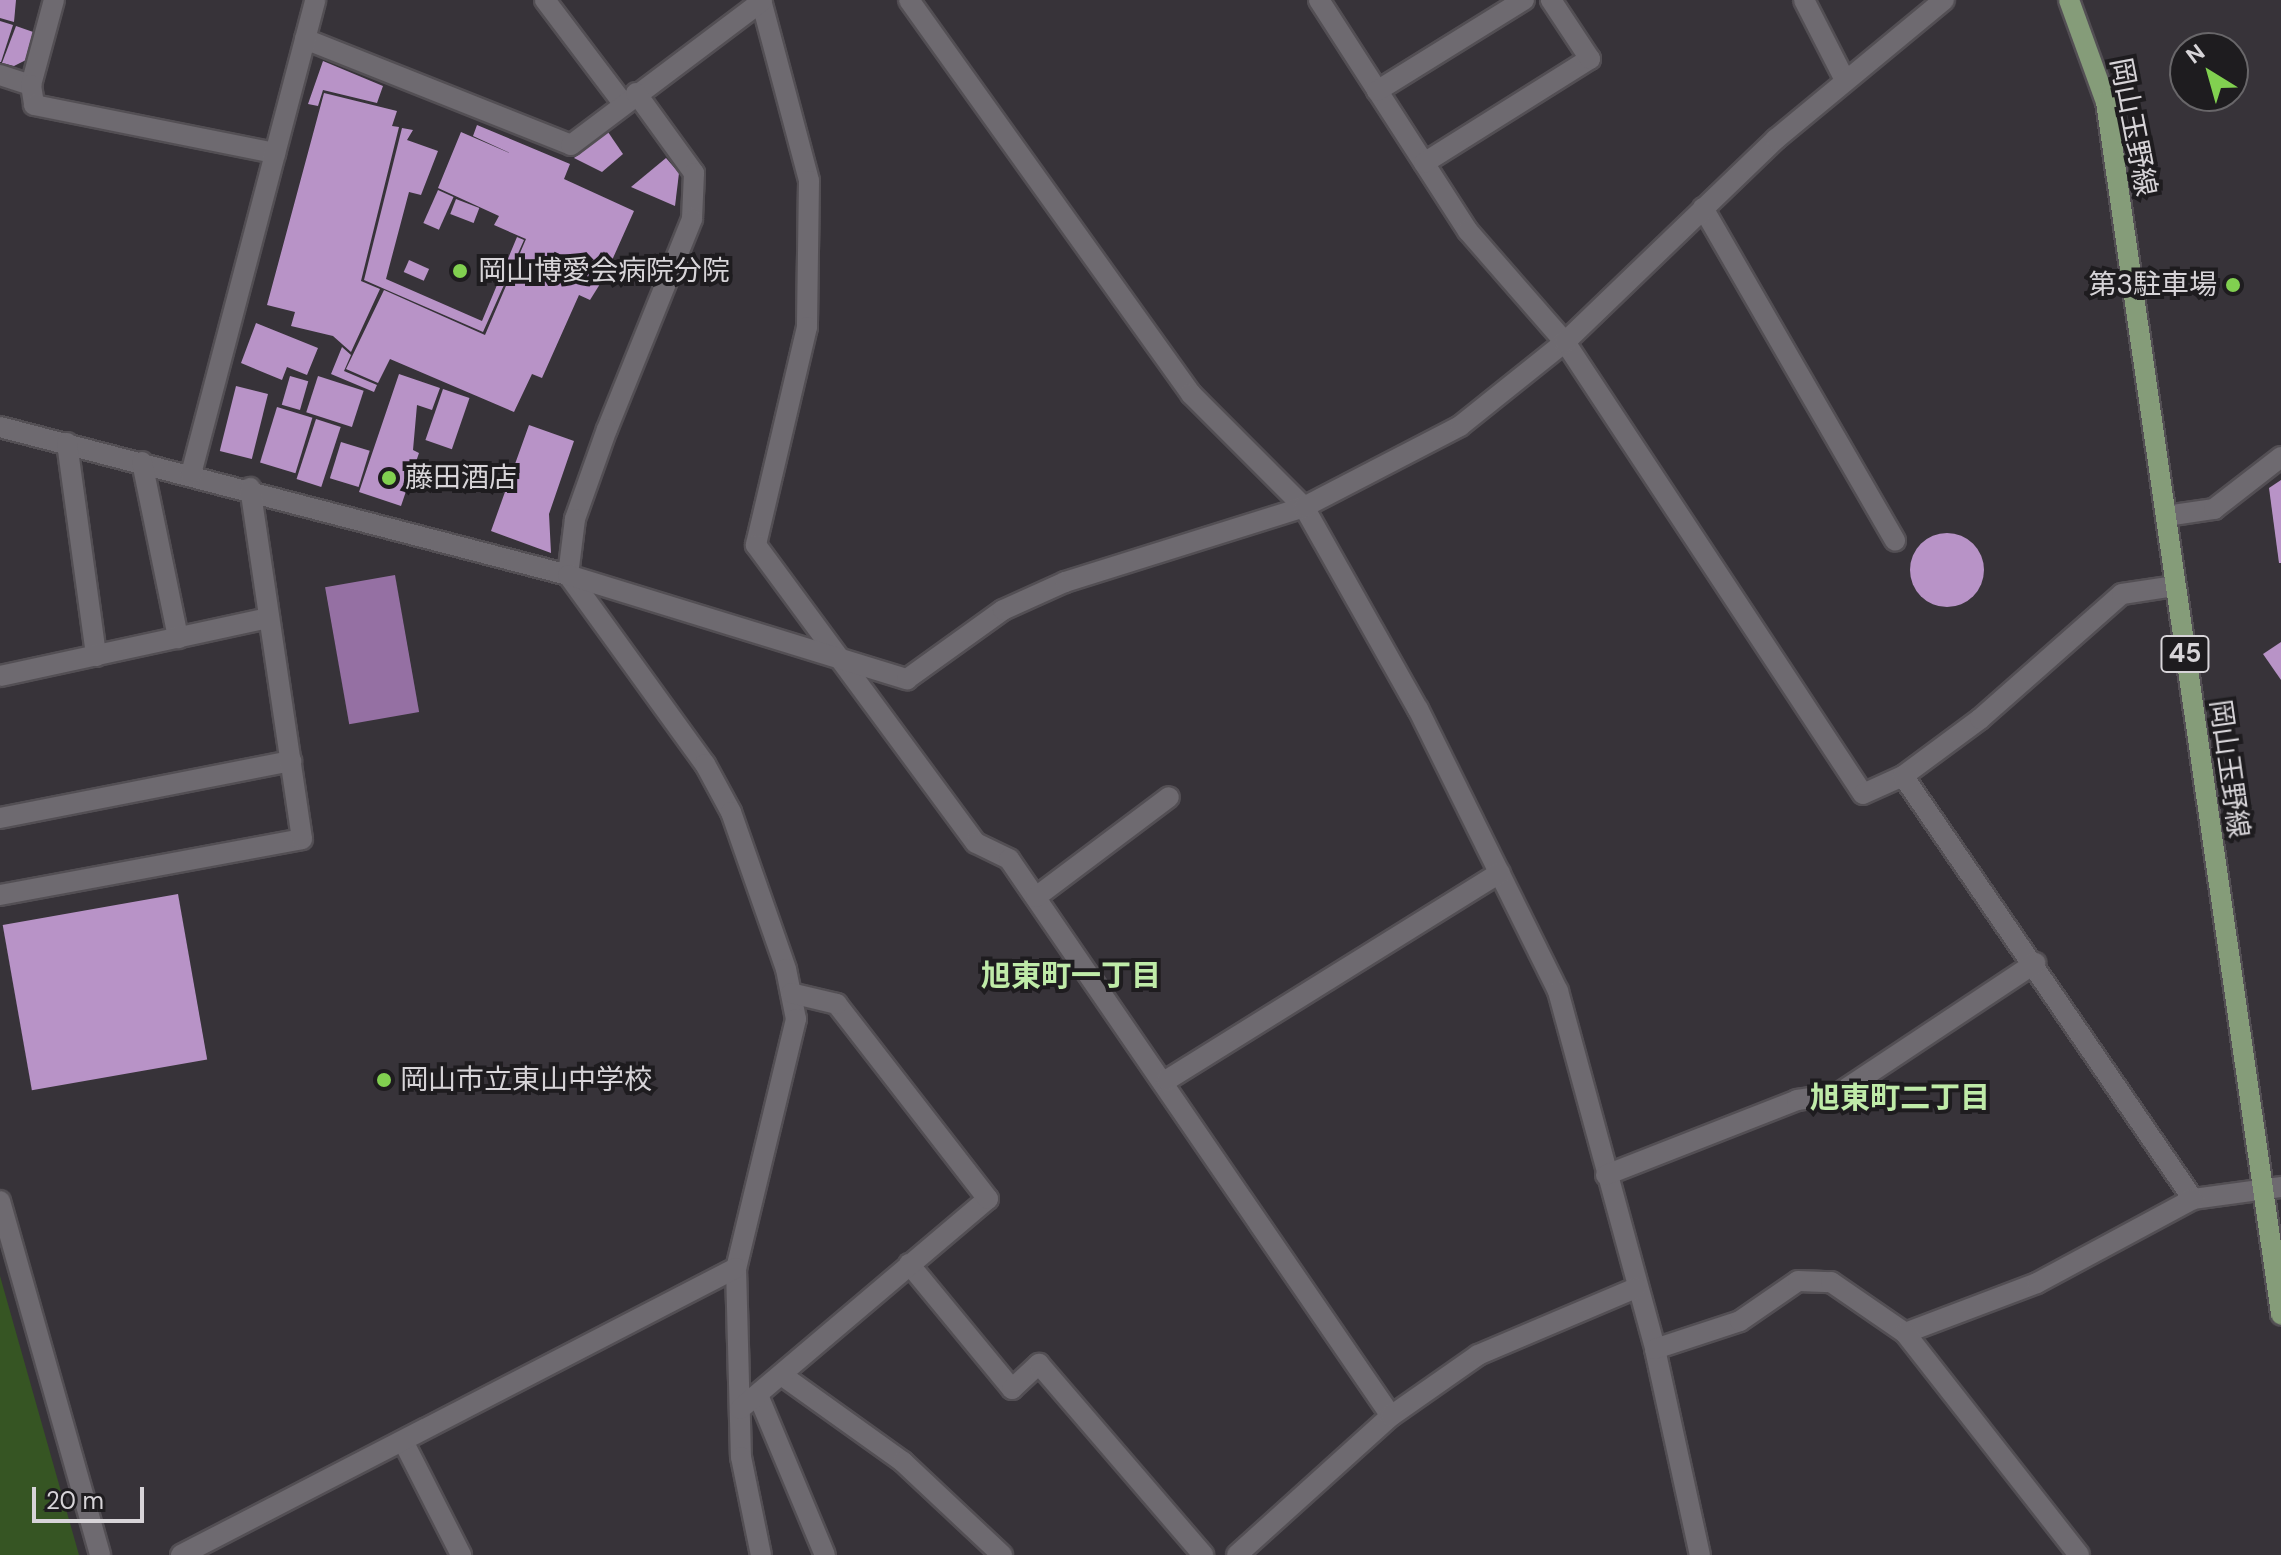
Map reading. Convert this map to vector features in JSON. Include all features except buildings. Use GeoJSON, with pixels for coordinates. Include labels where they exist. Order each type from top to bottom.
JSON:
{"type":"FeatureCollection","features":[{"type":"Feature","properties":{"kind":"main road","name":"岡山玉野線"},"geometry":{"type":"LineString","coordinates":[[2069,0],[2106,102],[2175,586],[2272,1190],[2281,1314]]}},
{"type":"Feature","properties":{"kind":"street"},"geometry":{"type":"LineString","coordinates":[[54,0],[31,85],[34,105],[275,153]]}},
{"type":"Feature","properties":{"kind":"street"},"geometry":{"type":"LineString","coordinates":[[191,474],[315,0]]}},
{"type":"Feature","properties":{"kind":"street"},"geometry":{"type":"LineString","coordinates":[[545,0],[694,173],[692,219],[607,429],[575,519],[568,575],[712,776],[791,993],[796,1019],[736,1268],[741,1457],[761,1555]]}},
{"type":"Feature","properties":{"kind":"street"},"geometry":{"type":"LineString","coordinates":[[909,0],[1191,394],[1304,507],[1418,709],[1558,991],[1655,1349],[1700,1555]]}},
{"type":"Feature","properties":{"kind":"street"},"geometry":{"type":"LineString","coordinates":[[1319,0],[1468,231],[1565,342],[1863,794],[1903,776],[2122,594],[2175,586]]}},
{"type":"Feature","properties":{"kind":"street"},"geometry":{"type":"LineString","coordinates":[[1377,91],[1524,0]]}},
{"type":"Feature","properties":{"kind":"street"},"geometry":{"type":"LineString","coordinates":[[1424,163],[1590,59],[1551,0]]}},
{"type":"Feature","properties":{"kind":"street"},"geometry":{"type":"LineString","coordinates":[[1804,0],[1845,80]]}},
{"type":"Feature","properties":{"kind":"street"},"geometry":{"type":"LineString","coordinates":[[0,427],[250,488],[568,575],[907,679],[1003,610],[1065,582],[1304,507],[1460,426],[1565,342],[1703,208],[1845,80],[1944,0]]}},
{"type":"Feature","properties":{"kind":"street"},"geometry":{"type":"LineString","coordinates":[[305,39],[571,145],[761,1],[809,181],[809,224],[807,327],[756,545],[836,658],[976,843],[1009,859],[1167,1080],[1391,1416]]}},
{"type":"Feature","properties":{"kind":"street"},"geometry":{"type":"LineString","coordinates":[[0,75],[31,85]]}},
{"type":"Feature","properties":{"kind":"street"},"geometry":{"type":"LineString","coordinates":[[1703,208],[1895,540]]}},
{"type":"Feature","properties":{"kind":"street"},"geometry":{"type":"LineString","coordinates":[[67,443],[96,656]]}},
{"type":"Feature","properties":{"kind":"street"},"geometry":{"type":"LineString","coordinates":[[2166,516],[2214,509],[2281,457]]}},
{"type":"Feature","properties":{"kind":"street"},"geometry":{"type":"LineString","coordinates":[[142,462],[178,638]]}},
{"type":"Feature","properties":{"kind":"street"},"geometry":{"type":"LineString","coordinates":[[0,895],[302,839],[250,488]]}},
{"type":"Feature","properties":{"kind":"street"},"geometry":{"type":"LineString","coordinates":[[0,676],[269,618]]}},
{"type":"Feature","properties":{"kind":"street"},"geometry":{"type":"LineString","coordinates":[[0,818],[291,761]]}},
{"type":"Feature","properties":{"kind":"street"},"geometry":{"type":"LineString","coordinates":[[1903,776],[2035,963],[2193,1199]]}},
{"type":"Feature","properties":{"kind":"street"},"geometry":{"type":"LineString","coordinates":[[1036,897],[1169,797]]}},
{"type":"Feature","properties":{"kind":"street"},"geometry":{"type":"LineString","coordinates":[[1167,1080],[1500,873]]}},
{"type":"Feature","properties":{"kind":"street"},"geometry":{"type":"LineString","coordinates":[[1606,1175],[1797,1100],[1838,1094],[2035,963]]}},
{"type":"Feature","properties":{"kind":"street"},"geometry":{"type":"LineString","coordinates":[[740,1409],[783,1376],[909,1264],[988,1199],[837,1004],[791,993]]}},
{"type":"Feature","properties":{"kind":"street"},"geometry":{"type":"LineString","coordinates":[[1905,1333],[2037,1283],[2193,1199],[2272,1190]]}},
{"type":"Feature","properties":{"kind":"street"},"geometry":{"type":"LineString","coordinates":[[0,1201],[100,1555]]}},
{"type":"Feature","properties":{"kind":"street"},"geometry":{"type":"LineString","coordinates":[[909,1264],[1012,1389],[1039,1364],[1203,1555]]}},
{"type":"Feature","properties":{"kind":"street"},"geometry":{"type":"LineString","coordinates":[[181,1555],[736,1268]]}},
{"type":"Feature","properties":{"kind":"street"},"geometry":{"type":"LineString","coordinates":[[1655,1349],[1740,1321],[1798,1281],[1831,1282],[1905,1333],[2079,1555]]}},
{"type":"Feature","properties":{"kind":"street"},"geometry":{"type":"LineString","coordinates":[[1237,1555],[1391,1416],[1478,1355],[1636,1288]]}},
{"type":"Feature","properties":{"kind":"street"},"geometry":{"type":"LineString","coordinates":[[783,1376],[903,1462],[1002,1555]]}},
{"type":"Feature","properties":{"kind":"street"},"geometry":{"type":"LineString","coordinates":[[758,1395],[825,1555]]}},
{"type":"Feature","properties":{"kind":"street"},"geometry":{"type":"LineString","coordinates":[[403,1441],[461,1555]]}},
{"type":"Feature","properties":{"kind":"green space"},"geometry":{"type":"Polygon","coordinates":[[[0,1276],[79,1555],[0,1555],[0,1276]]]}},
{"type":"Feature","properties":{"kind":"shaded area"},"geometry":{"type":"Polygon","coordinates":[[[395,575],[419,712],[349,724],[325,587],[395,575]]]}},
{"type":"Feature","properties":{"kind":"place","name":"岡山博愛会病院分院"},"geometry":{"type":"Point","coordinates":[460,271]}},
{"type":"Feature","properties":{"kind":"place","name":"第3駐車場"},"geometry":{"type":"Point","coordinates":[2233,285]}},
{"type":"Feature","properties":{"kind":"place","name":"藤田酒店"},"geometry":{"type":"Point","coordinates":[389,478]}},
{"type":"Feature","properties":{"kind":"place","name":"岡山市立東山中学校"},"geometry":{"type":"Point","coordinates":[384,1080]}},
{"type":"Feature","properties":{"kind":"district","name":"旭東町一丁目"},"geometry":{"type":"Point","coordinates":[1071,976]}},
{"type":"Feature","properties":{"kind":"district","name":"旭東町二丁目"},"geometry":{"type":"Point","coordinates":[1900,1098]}}]}
